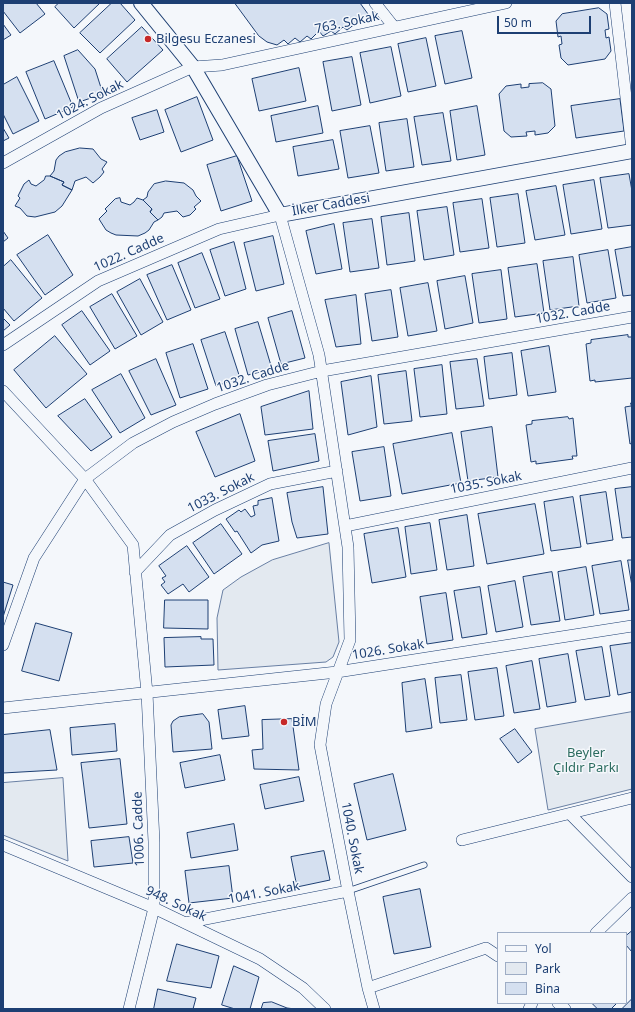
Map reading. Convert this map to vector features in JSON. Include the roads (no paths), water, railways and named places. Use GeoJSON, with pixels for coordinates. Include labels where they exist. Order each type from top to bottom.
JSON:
{"type":"FeatureCollection","features":[{"type":"Feature","properties":{"kind":"street","name":"İlker Caddesi"},"geometry":{"type":"LineString","coordinates":[[141,3],[193,67],[280,215],[632,150]]}},
{"type":"Feature","properties":{"kind":"street"},"geometry":{"type":"LineString","coordinates":[[375,3],[394,27]]}},
{"type":"Feature","properties":{"kind":"street","name":"763. Sokak"},"geometry":{"type":"LineString","coordinates":[[193,67],[222,65],[506,3]]}},
{"type":"Feature","properties":{"kind":"street"},"geometry":{"type":"LineString","coordinates":[[615,3],[632,150]]}},
{"type":"Feature","properties":{"kind":"street","name":"1024. Sokak"},"geometry":{"type":"LineString","coordinates":[[3,163],[101,108],[193,67]]}},
{"type":"Feature","properties":{"kind":"street","name":"1022. Cadde"},"geometry":{"type":"LineString","coordinates":[[3,344],[98,281],[219,229],[280,215]]}},
{"type":"Feature","properties":{"kind":"street","name":"1040. Sokak"},"geometry":{"type":"LineString","coordinates":[[280,215],[319,355],[348,547],[350,640],[326,704],[320,745],[348,891],[368,988],[374,1009]]}},
{"type":"Feature","properties":{"kind":"street","name":"1032. Cadde"},"geometry":{"type":"LineString","coordinates":[[3,645],[34,558],[85,479],[133,443],[173,422],[215,404],[267,385],[322,371],[632,317]]}},
{"type":"Feature","properties":{"kind":"street"},"geometry":{"type":"LineString","coordinates":[[3,391],[85,479],[132,545],[147,693]]}},
{"type":"Feature","properties":{"kind":"street","name":"1035. Sokak"},"geometry":{"type":"LineString","coordinates":[[345,526],[632,468]]}},
{"type":"Feature","properties":{"kind":"street","name":"1033. Sokak"},"geometry":{"type":"LineString","coordinates":[[135,572],[170,535],[215,510],[270,484],[337,471]]}},
{"type":"Feature","properties":{"kind":"street","name":"1026. Sokak"},"geometry":{"type":"LineString","coordinates":[[3,708],[337,672],[632,626]]}},
{"type":"Feature","properties":{"kind":"street","name":"1006. Cadde"},"geometry":{"type":"LineString","coordinates":[[129,1009],[154,908],[154,842],[147,693]]}},
{"type":"Feature","properties":{"kind":"street"},"geometry":{"type":"LineString","coordinates":[[462,840],[632,798]]}},
{"type":"Feature","properties":{"kind":"street"},"geometry":{"type":"LineString","coordinates":[[570,814],[632,877]]}},
{"type":"Feature","properties":{"kind":"street","name":"948. Sokak"},"geometry":{"type":"LineString","coordinates":[[3,845],[154,908],[260,958],[302,988],[325,1009]]}},
{"type":"Feature","properties":{"kind":"street","name":"1041. Sokak"},"geometry":{"type":"LineString","coordinates":[[185,923],[348,891]]}},
{"type":"Feature","properties":{"kind":"street"},"geometry":{"type":"LineString","coordinates":[[597,932],[632,898]]}},
{"type":"Feature","properties":{"kind":"street"},"geometry":{"type":"LineString","coordinates":[[368,988],[486,948],[497,955]]}},
{"type":"Feature","properties":{"kind":"lane"},"geometry":{"type":"LineString","coordinates":[[348,891],[424,865]]}},
{"type":"Feature","properties":{"kind":"place","name":"Bilgesu Eczanesi"},"geometry":{"type":"Point","coordinates":[148,39]}},
{"type":"Feature","properties":{"kind":"place","name":"BİM"},"geometry":{"type":"Point","coordinates":[284,722]}},
{"type":"Feature","properties":{"kind":"park label","name":"Beyler Çıldır Parkı"},"geometry":{"type":"Point","coordinates":[586,760]}}]}
